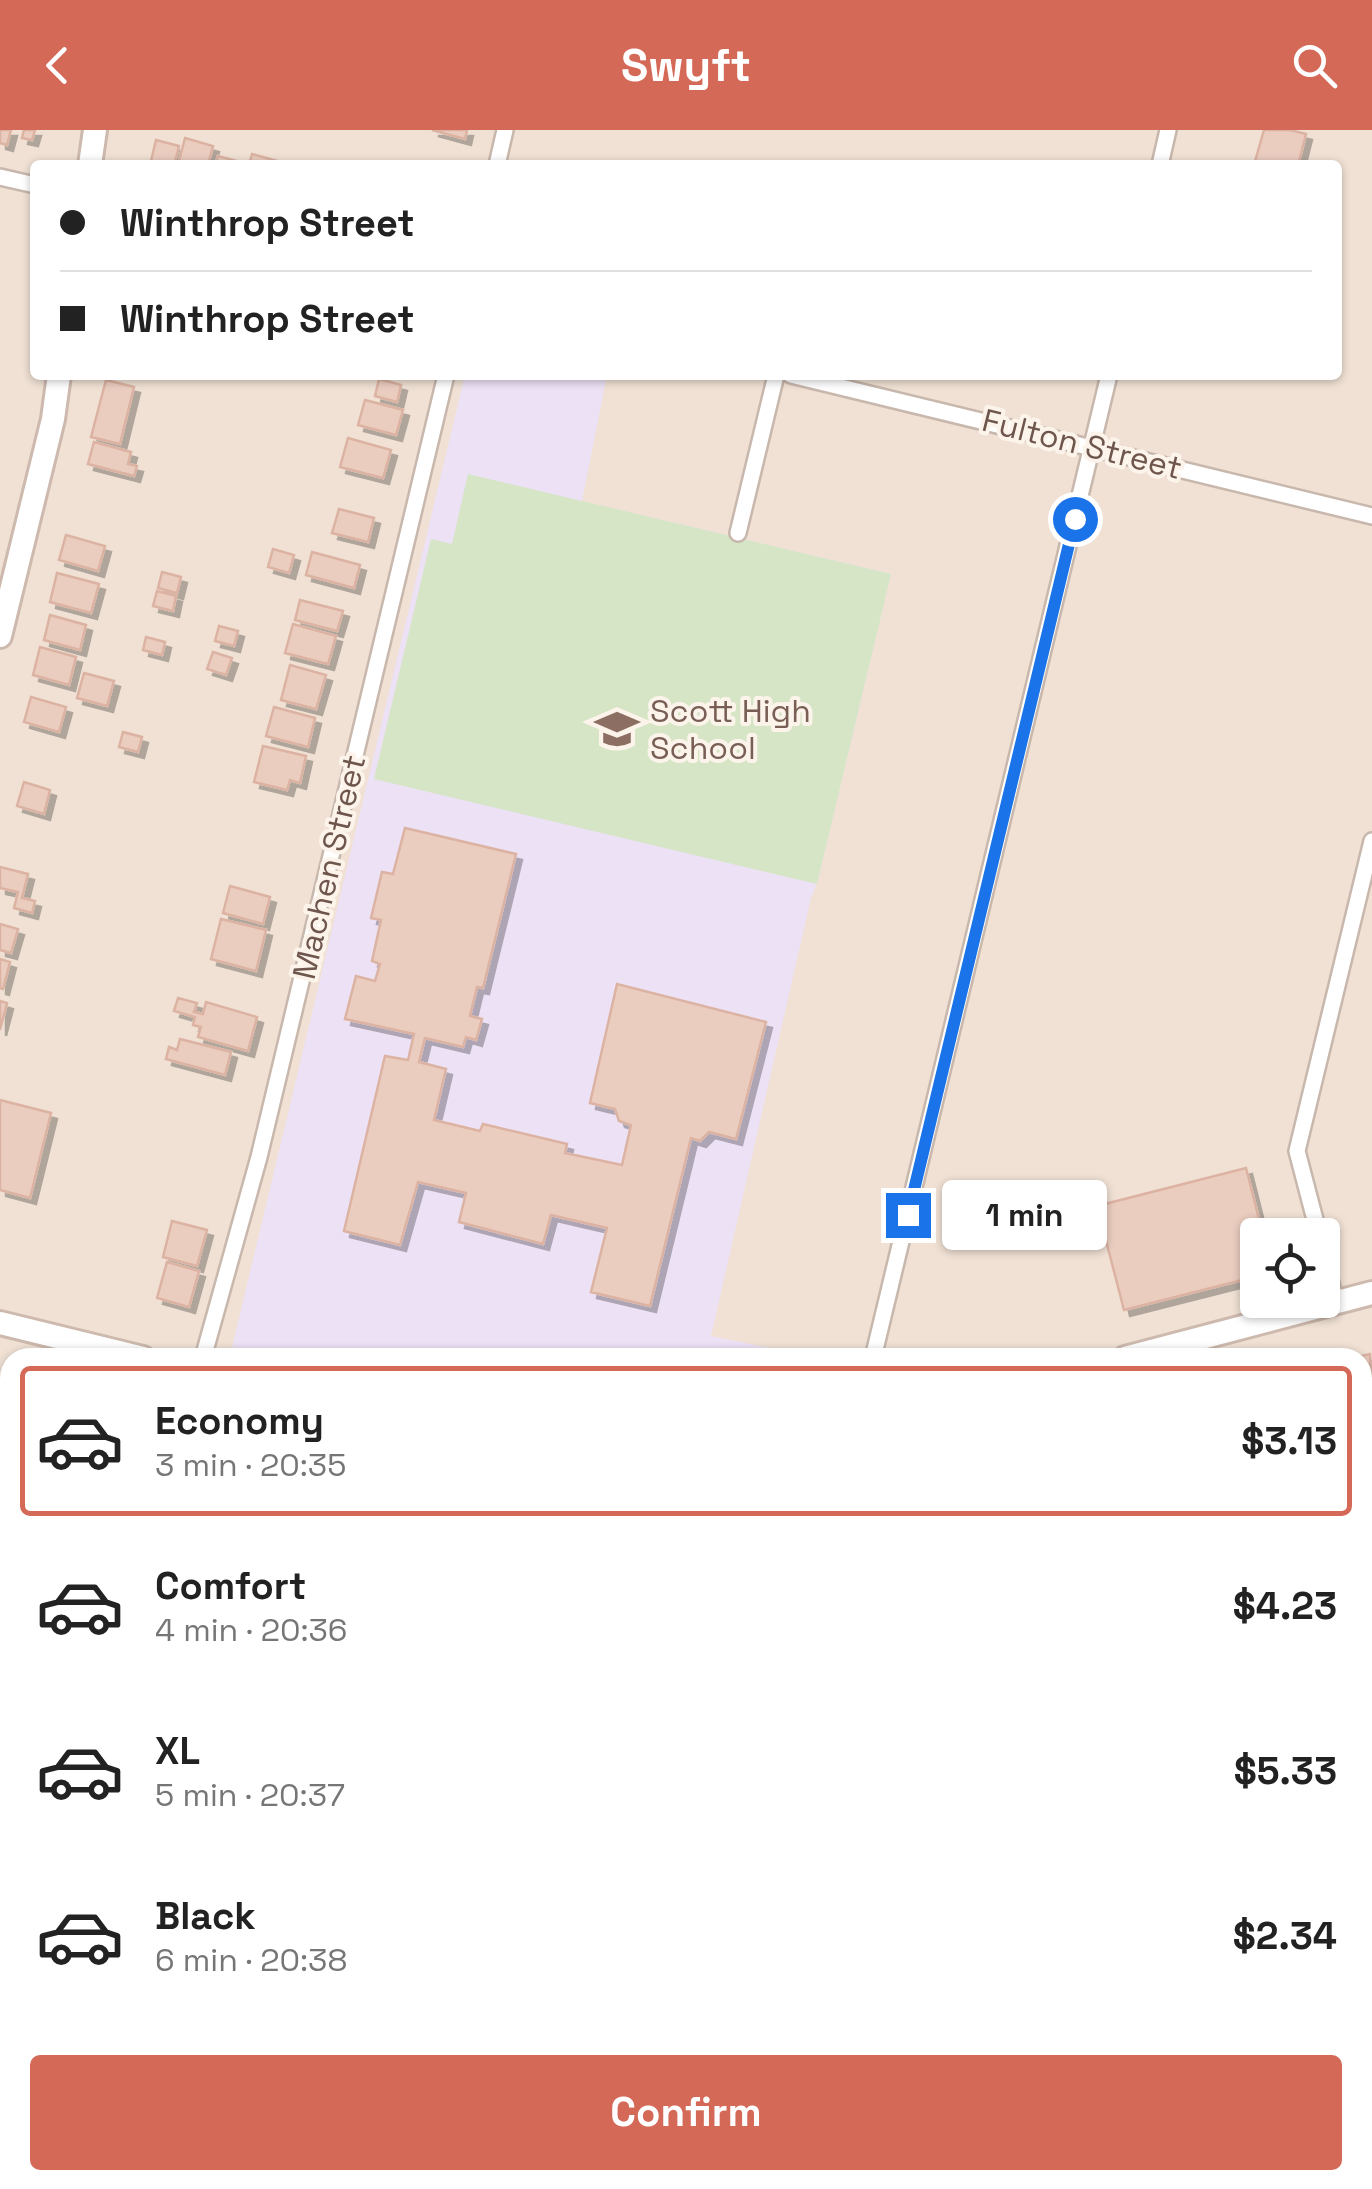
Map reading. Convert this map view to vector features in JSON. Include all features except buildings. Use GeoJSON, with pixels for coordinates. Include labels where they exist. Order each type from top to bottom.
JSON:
{"type":"FeatureCollection","features":[{"type":"Feature","properties":{"kind":"street"},"geometry":{"type":"LineString","coordinates":[[91,160],[96,130]]}},
{"type":"Feature","properties":{"kind":"street"},"geometry":{"type":"LineString","coordinates":[[498,160],[505,130]]}},
{"type":"Feature","properties":{"kind":"street"},"geometry":{"type":"LineString","coordinates":[[1161,160],[1168,130]]}},
{"type":"Feature","properties":{"kind":"street"},"geometry":{"type":"LineString","coordinates":[[0,177],[30,185]]}},
{"type":"Feature","properties":{"kind":"street"},"geometry":{"type":"LineString","coordinates":[[0,636],[53,419],[58,380]]}},
{"type":"Feature","properties":{"kind":"street","name":"Machen Street"},"geometry":{"type":"LineString","coordinates":[[206,1348],[259,1157],[445,380]]}},
{"type":"Feature","properties":{"kind":"street"},"geometry":{"type":"LineString","coordinates":[[738,533],[775,380]]}},
{"type":"Feature","properties":{"kind":"street","name":"Fulton Street"},"geometry":{"type":"LineString","coordinates":[[812,380],[1372,516]]}},
{"type":"Feature","properties":{"kind":"street"},"geometry":{"type":"LineString","coordinates":[[875,1348],[1109,380]]}},
{"type":"Feature","properties":{"kind":"street"},"geometry":{"type":"LineString","coordinates":[[1315,1218],[1297,1151],[1372,841]]}},
{"type":"Feature","properties":{"kind":"street"},"geometry":{"type":"LineString","coordinates":[[1340,1301],[1372,1293]]}},
{"type":"Feature","properties":{"kind":"street"},"geometry":{"type":"LineString","coordinates":[[1163,1348],[1276,1318]]}},
{"type":"Feature","properties":{"kind":"street"},"geometry":{"type":"LineString","coordinates":[[0,1322],[103,1348]]}},
{"type":"Feature","properties":{"kind":"shaded area"},"geometry":{"type":"Polygon","coordinates":[[[0,130],[1372,130],[1372,1348],[0,1348],[0,130]]]}},
{"type":"Feature","properties":{"kind":"shaded area","name":"Scott High School"},"geometry":{"type":"Polygon","coordinates":[[[464,380],[606,380],[582,501],[891,574],[811,898],[711,1336],[770,1348],[232,1347],[464,380]]]}},
{"type":"Feature","properties":{"kind":"green space"},"geometry":{"type":"Polygon","coordinates":[[[468,474],[891,574],[817,884],[374,779],[431,539],[452,544],[468,474]]]}},
{"type":"Feature","properties":{"kind":"place","name":"Scott High School"},"geometry":{"type":"Point","coordinates":[617,729]}},
{"type":"Feature","properties":{"kind":"route"},"geometry":{"type":"LineString","coordinates":[[908,1215],[1075,519]]}}]}
